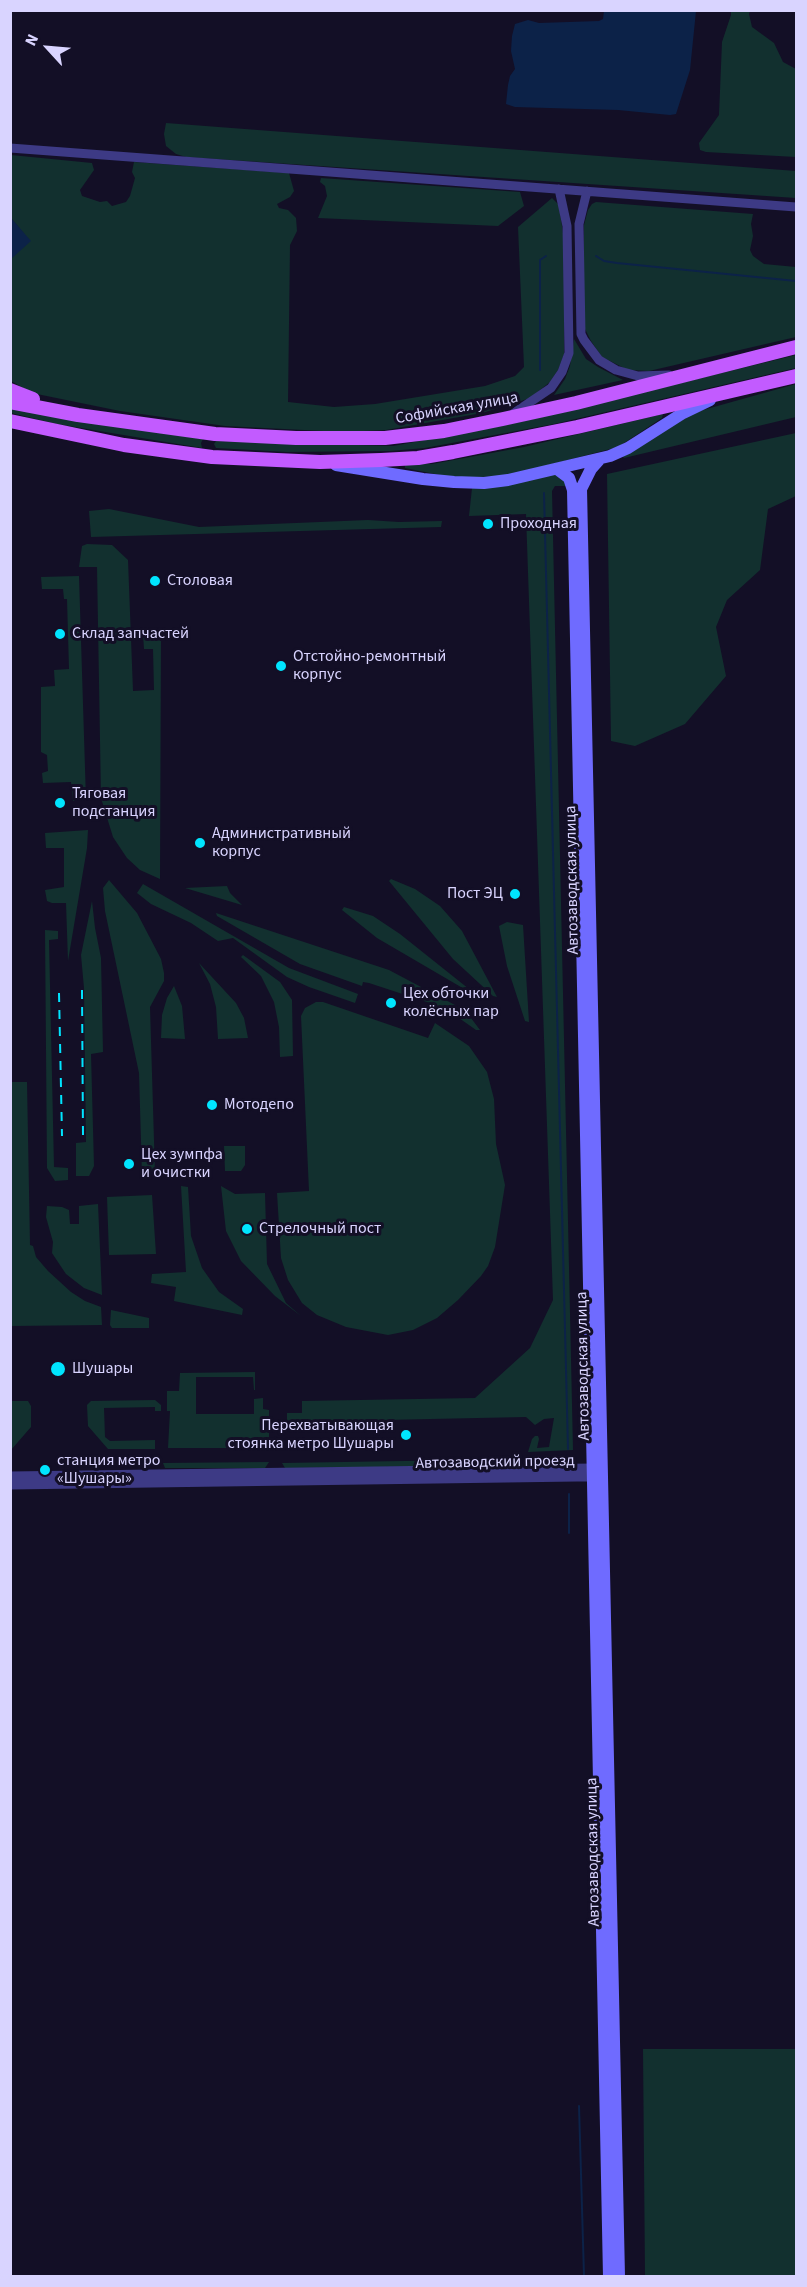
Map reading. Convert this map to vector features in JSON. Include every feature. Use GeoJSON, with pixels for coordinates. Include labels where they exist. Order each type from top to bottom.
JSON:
{"type":"FeatureCollection","features":[{"type":"Feature","properties":{"kind":"main road","name":"Софийская улица"},"geometry":{"type":"LineString","coordinates":[[10,402],[78,415],[215,434],[296,438],[386,438],[444,431],[576,403],[796,347]]}},
{"type":"Feature","properties":{"kind":"main road"},"geometry":{"type":"LineString","coordinates":[[10,421],[124,445],[212,457],[320,462],[409,458],[453,452],[796,376]]}},
{"type":"Feature","properties":{"kind":"main road"},"geometry":{"type":"LineString","coordinates":[[10,390],[78,415]]}},
{"type":"Feature","properties":{"kind":"main road"},"geometry":{"type":"LineString","coordinates":[[212,457],[209,453],[208,442],[215,434]]}},
{"type":"Feature","properties":{"kind":"street"},"geometry":{"type":"LineString","coordinates":[[10,148],[796,207]]}},
{"type":"Feature","properties":{"kind":"street"},"geometry":{"type":"LineString","coordinates":[[503,419],[551,388],[562,372],[569,352],[567,226],[558,189]]}},
{"type":"Feature","properties":{"kind":"street"},"geometry":{"type":"LineString","coordinates":[[587,191],[579,224],[581,334],[584,340],[599,360],[626,374],[681,375]]}},
{"type":"Feature","properties":{"kind":"street"},"geometry":{"type":"LineString","coordinates":[[320,462],[423,479],[484,483],[508,480],[599,460],[628,448],[683,413],[722,394]]}},
{"type":"Feature","properties":{"kind":"street","name":"Автозаводская улица"},"geometry":{"type":"LineString","coordinates":[[599,460],[591,469],[581,489],[609,2277]]}},
{"type":"Feature","properties":{"kind":"street","name":"Автозаводская улица"},"geometry":{"type":"LineString","coordinates":[[557,469],[569,478],[573,490],[596,1472],[619,2277]]}},
{"type":"Feature","properties":{"kind":"street","name":"Автозаводский проезд"},"geometry":{"type":"LineString","coordinates":[[10,1476],[596,1472]]}},
{"type":"Feature","properties":{"kind":"street","name":"Автозаводский проезд"},"geometry":{"type":"LineString","coordinates":[[10,1485],[596,1472]]}},
{"type":"Feature","properties":{"kind":"green space"},"geometry":{"type":"Polygon","coordinates":[[[731,11],[750,11],[752,27],[774,43],[783,62],[796,69],[796,157],[700,150],[699,143],[719,115],[722,42],[731,11]]]}},
{"type":"Feature","properties":{"kind":"green space"},"geometry":{"type":"Polygon","coordinates":[[[166,123],[796,171],[796,198],[186,157],[176,154],[166,146],[164,134],[166,123]]]}},
{"type":"Feature","properties":{"kind":"green space"},"geometry":{"type":"Polygon","coordinates":[[[11,155],[92,163],[94,170],[80,190],[82,196],[100,202],[107,201],[112,206],[126,202],[130,196],[135,178],[132,172],[134,162],[289,173],[294,191],[290,197],[277,204],[279,208],[288,210],[296,218],[297,231],[290,245],[288,402],[334,407],[375,404],[485,386],[515,376],[524,367],[518,227],[552,198],[559,205],[564,240],[564,355],[550,382],[530,398],[482,413],[386,430],[343,432],[225,426],[120,411],[32,393],[11,381],[10,259],[30,241],[11,218],[11,155]]]}},
{"type":"Feature","properties":{"kind":"green space"},"geometry":{"type":"Polygon","coordinates":[[[321,178],[520,192],[524,206],[498,226],[318,218],[327,196],[325,186],[320,182],[321,178]]]}},
{"type":"Feature","properties":{"kind":"green space"},"geometry":{"type":"Polygon","coordinates":[[[596,202],[753,214],[751,224],[753,236],[750,250],[753,256],[764,264],[796,267],[796,337],[649,371],[628,370],[602,357],[583,325],[584,225],[588,210],[596,202]]]}},
{"type":"Feature","properties":{"kind":"green space"},"geometry":{"type":"Polygon","coordinates":[[[574,339],[586,359],[623,380],[554,395],[565,379],[570,366],[574,339]]]}},
{"type":"Feature","properties":{"kind":"green space"},"geometry":{"type":"Polygon","coordinates":[[[796,355],[796,368],[554,424],[425,448],[390,451],[287,452],[216,448],[214,444],[216,441],[393,446],[516,423],[796,355]]]}},
{"type":"Feature","properties":{"kind":"green space"},"geometry":{"type":"Polygon","coordinates":[[[796,384],[796,417],[624,458],[622,455],[696,412],[796,384]]]}},
{"type":"Feature","properties":{"kind":"green space"},"geometry":{"type":"Polygon","coordinates":[[[11,407],[65,419],[203,439],[202,448],[57,424],[11,413],[11,407]]]}},
{"type":"Feature","properties":{"kind":"green space"},"geometry":{"type":"Polygon","coordinates":[[[663,414],[662,418],[618,447],[506,476],[455,478],[405,468],[408,464],[432,464],[524,447],[663,414]]]}},
{"type":"Feature","properties":{"kind":"green space"},"geometry":{"type":"Polygon","coordinates":[[[796,433],[796,496],[768,509],[760,570],[727,600],[716,627],[726,676],[685,724],[635,746],[611,741],[607,474],[796,433]]]}},
{"type":"Feature","properties":{"kind":"green space"},"geometry":{"type":"Polygon","coordinates":[[[562,475],[567,486],[555,486],[552,491],[573,1450],[528,1452],[535,1436],[539,1439],[537,1448],[549,1447],[554,1418],[544,1419],[535,1425],[526,1417],[287,1422],[287,1413],[302,1413],[302,1401],[475,1398],[530,1348],[553,1300],[526,514],[469,516],[472,488],[562,475]]]}},
{"type":"Feature","properties":{"kind":"green space"},"geometry":{"type":"Polygon","coordinates":[[[109,509],[199,527],[368,520],[442,521],[441,527],[91,537],[89,511],[109,509]]]}},
{"type":"Feature","properties":{"kind":"green space"},"geometry":{"type":"Polygon","coordinates":[[[87,544],[112,545],[128,560],[133,691],[154,690],[153,649],[144,649],[143,634],[161,634],[160,879],[140,870],[127,858],[113,837],[101,798],[97,567],[79,567],[82,546],[87,544]]]}},
{"type":"Feature","properties":{"kind":"green space"},"geometry":{"type":"Polygon","coordinates":[[[79,576],[86,800],[73,801],[71,782],[43,783],[42,773],[48,771],[47,755],[41,752],[41,687],[55,686],[54,670],[69,669],[67,599],[64,599],[63,589],[42,589],[41,577],[79,576]]]}},
{"type":"Feature","properties":{"kind":"green space"},"geometry":{"type":"Polygon","coordinates":[[[88,830],[68,961],[66,903],[47,901],[45,890],[64,887],[64,848],[46,848],[45,833],[88,830]]]}},
{"type":"Feature","properties":{"kind":"green space"},"geometry":{"type":"Polygon","coordinates":[[[391,879],[415,889],[440,906],[462,931],[497,997],[493,996],[453,959],[389,881],[391,879]]]}},
{"type":"Feature","properties":{"kind":"green space"},"geometry":{"type":"Polygon","coordinates":[[[109,880],[137,913],[161,959],[164,973],[164,981],[150,1007],[155,1174],[142,1175],[139,1073],[105,911],[103,888],[109,880]]]}},
{"type":"Feature","properties":{"kind":"green space"},"geometry":{"type":"Polygon","coordinates":[[[143,884],[289,968],[358,994],[355,1003],[287,977],[233,938],[218,941],[191,923],[151,904],[137,893],[143,884]]]}},
{"type":"Feature","properties":{"kind":"green space"},"geometry":{"type":"Polygon","coordinates":[[[227,886],[230,893],[242,905],[185,888],[227,886]]]}},
{"type":"Feature","properties":{"kind":"green space"},"geometry":{"type":"Polygon","coordinates":[[[92,901],[101,958],[103,1052],[91,1054],[94,1166],[89,1176],[76,1176],[76,1143],[86,1142],[84,988],[81,955],[92,901]]]}},
{"type":"Feature","properties":{"kind":"green space"},"geometry":{"type":"Polygon","coordinates":[[[344,907],[373,916],[400,934],[469,989],[466,990],[377,938],[342,910],[344,907]]]}},
{"type":"Feature","properties":{"kind":"green space"},"geometry":{"type":"Polygon","coordinates":[[[216,913],[389,970],[455,1005],[471,1018],[480,1030],[439,1010],[436,1005],[369,983],[363,982],[362,986],[300,964],[217,916],[216,913]]]}},
{"type":"Feature","properties":{"kind":"green space"},"geometry":{"type":"Polygon","coordinates":[[[507,922],[523,925],[529,1022],[525,1021],[507,966],[499,926],[507,922]]]}},
{"type":"Feature","properties":{"kind":"green space"},"geometry":{"type":"Polygon","coordinates":[[[45,930],[58,931],[58,939],[49,940],[54,1167],[68,1168],[68,1180],[55,1181],[47,1168],[45,930]]]}},
{"type":"Feature","properties":{"kind":"green space"},"geometry":{"type":"Polygon","coordinates":[[[243,955],[280,982],[292,1000],[293,1056],[280,1057],[279,1027],[274,1002],[261,976],[241,957],[243,955]]]}},
{"type":"Feature","properties":{"kind":"green space"},"geometry":{"type":"Polygon","coordinates":[[[199,963],[236,1003],[244,1018],[248,1038],[218,1039],[216,1007],[210,984],[199,963]]]}},
{"type":"Feature","properties":{"kind":"green space"},"geometry":{"type":"Polygon","coordinates":[[[174,986],[182,1006],[185,1039],[161,1038],[162,1015],[167,998],[174,986]]]}},
{"type":"Feature","properties":{"kind":"green space"},"geometry":{"type":"Polygon","coordinates":[[[316,1002],[323,1002],[428,1038],[435,1023],[469,1046],[487,1072],[494,1099],[496,1144],[505,1185],[495,1247],[488,1266],[458,1300],[437,1318],[413,1330],[388,1335],[346,1327],[317,1315],[302,1303],[288,1280],[281,1258],[277,1193],[309,1191],[301,1016],[305,1008],[316,1002]]]}},
{"type":"Feature","properties":{"kind":"green space"},"geometry":{"type":"Polygon","coordinates":[[[11,1082],[27,1082],[30,1245],[33,1246],[36,1257],[48,1271],[71,1292],[101,1307],[102,1325],[11,1326],[11,1082]]]}},
{"type":"Feature","properties":{"kind":"green space"},"geometry":{"type":"Polygon","coordinates":[[[224,1146],[245,1146],[245,1165],[241,1171],[225,1171],[224,1146]]]}},
{"type":"Feature","properties":{"kind":"green space"},"geometry":{"type":"Polygon","coordinates":[[[181,1186],[188,1187],[191,1236],[202,1268],[219,1292],[243,1309],[242,1315],[174,1301],[176,1287],[151,1283],[152,1274],[186,1272],[181,1186]]]}},
{"type":"Feature","properties":{"kind":"green space"},"geometry":{"type":"Polygon","coordinates":[[[221,1186],[235,1194],[265,1193],[267,1264],[286,1303],[301,1316],[275,1296],[241,1261],[226,1231],[221,1186]]]}},
{"type":"Feature","properties":{"kind":"green space"},"geometry":{"type":"Polygon","coordinates":[[[152,1195],[156,1254],[109,1255],[107,1197],[152,1195]]]}},
{"type":"Feature","properties":{"kind":"green space"},"geometry":{"type":"Polygon","coordinates":[[[98,1204],[102,1295],[84,1288],[66,1274],[52,1253],[53,1242],[46,1217],[47,1206],[62,1207],[69,1210],[70,1224],[79,1224],[79,1206],[98,1204]]]}},
{"type":"Feature","properties":{"kind":"green space"},"geometry":{"type":"Polygon","coordinates":[[[111,1310],[149,1318],[149,1328],[112,1328],[110,1325],[111,1310]]]}},
{"type":"Feature","properties":{"kind":"green space"},"geometry":{"type":"Polygon","coordinates":[[[255,1372],[255,1390],[253,1377],[196,1377],[196,1414],[254,1414],[254,1399],[263,1398],[263,1409],[269,1410],[269,1448],[168,1448],[170,1411],[167,1411],[167,1391],[179,1391],[180,1373],[255,1372]]]}},
{"type":"Feature","properties":{"kind":"green space"},"geometry":{"type":"Polygon","coordinates":[[[155,1400],[161,1405],[161,1411],[155,1411],[155,1407],[104,1408],[105,1437],[110,1441],[155,1440],[155,1449],[108,1449],[88,1426],[87,1405],[91,1401],[155,1400]]]}},
{"type":"Feature","properties":{"kind":"green space"},"geometry":{"type":"Polygon","coordinates":[[[11,1401],[28,1401],[31,1406],[31,1427],[11,1450],[11,1401]]]}},
{"type":"Feature","properties":{"kind":"green space"},"geometry":{"type":"Polygon","coordinates":[[[465,1460],[466,1466],[285,1468],[282,1463],[465,1460]]]}},
{"type":"Feature","properties":{"kind":"green space"},"geometry":{"type":"Polygon","coordinates":[[[269,1462],[265,1468],[165,1468],[163,1463],[269,1462]]]}},
{"type":"Feature","properties":{"kind":"green space"},"geometry":{"type":"Polygon","coordinates":[[[643,2049],[796,2049],[796,2276],[645,2276],[643,2049]]]}},
{"type":"Feature","properties":{"kind":"water"},"geometry":{"type":"Polygon","coordinates":[[[604,11],[696,11],[690,70],[676,114],[515,107],[506,104],[510,76],[515,69],[511,51],[515,24],[528,20],[539,23],[599,21],[603,19],[604,11]]]}},
{"type":"Feature","properties":{"kind":"water"},"geometry":{"type":"Polygon","coordinates":[[[11,218],[31,241],[10,259],[11,218]]]}},
{"type":"Feature","properties":{"kind":"waterway"},"geometry":{"type":"LineString","coordinates":[[540,370],[540,260],[546,256]]}},
{"type":"Feature","properties":{"kind":"waterway"},"geometry":{"type":"LineString","coordinates":[[596,256],[604,261],[617,263],[796,281]]}},
{"type":"Feature","properties":{"kind":"waterway"},"geometry":{"type":"LineString","coordinates":[[544,493],[568,1449]]}},
{"type":"Feature","properties":{"kind":"waterway"},"geometry":{"type":"LineString","coordinates":[[569,1494],[569,1533]]}},
{"type":"Feature","properties":{"kind":"waterway"},"geometry":{"type":"LineString","coordinates":[[579,2106],[584,2276]]}},
{"type":"Feature","properties":{"kind":"railway"},"geometry":{"type":"LineString","coordinates":[[82,990],[83,1136]]}},
{"type":"Feature","properties":{"kind":"railway"},"geometry":{"type":"LineString","coordinates":[[59,993],[62,1136]]}},
{"type":"Feature","properties":{"kind":"place","name":"Проходная"},"geometry":{"type":"Point","coordinates":[488,524]}},
{"type":"Feature","properties":{"kind":"place","name":"Столовая"},"geometry":{"type":"Point","coordinates":[155,581]}},
{"type":"Feature","properties":{"kind":"place","name":"Склад запчастей"},"geometry":{"type":"Point","coordinates":[60,634]}},
{"type":"Feature","properties":{"kind":"place","name":"Отстойно-ремонтный корпус"},"geometry":{"type":"Point","coordinates":[281,666]}},
{"type":"Feature","properties":{"kind":"place","name":"Тяговая подстанция"},"geometry":{"type":"Point","coordinates":[60,803]}},
{"type":"Feature","properties":{"kind":"place","name":"Административный корпус"},"geometry":{"type":"Point","coordinates":[200,843]}},
{"type":"Feature","properties":{"kind":"place","name":"Пост ЭЦ"},"geometry":{"type":"Point","coordinates":[515,894]}},
{"type":"Feature","properties":{"kind":"place","name":"Цех обточки колёсных пар"},"geometry":{"type":"Point","coordinates":[391,1003]}},
{"type":"Feature","properties":{"kind":"place","name":"Мотодепо"},"geometry":{"type":"Point","coordinates":[212,1105]}},
{"type":"Feature","properties":{"kind":"place","name":"Цех зумпфа и очистки"},"geometry":{"type":"Point","coordinates":[129,1164]}},
{"type":"Feature","properties":{"kind":"place","name":"Стрелочный пост"},"geometry":{"type":"Point","coordinates":[247,1229]}},
{"type":"Feature","properties":{"kind":"place","name":"Шушары"},"geometry":{"type":"Point","coordinates":[58,1369]}},
{"type":"Feature","properties":{"kind":"place","name":"Перехватывающая стоянка метро Шушары"},"geometry":{"type":"Point","coordinates":[406,1435]}},
{"type":"Feature","properties":{"kind":"place","name":"станция метро «Шушары»"},"geometry":{"type":"Point","coordinates":[45,1470]}}]}
